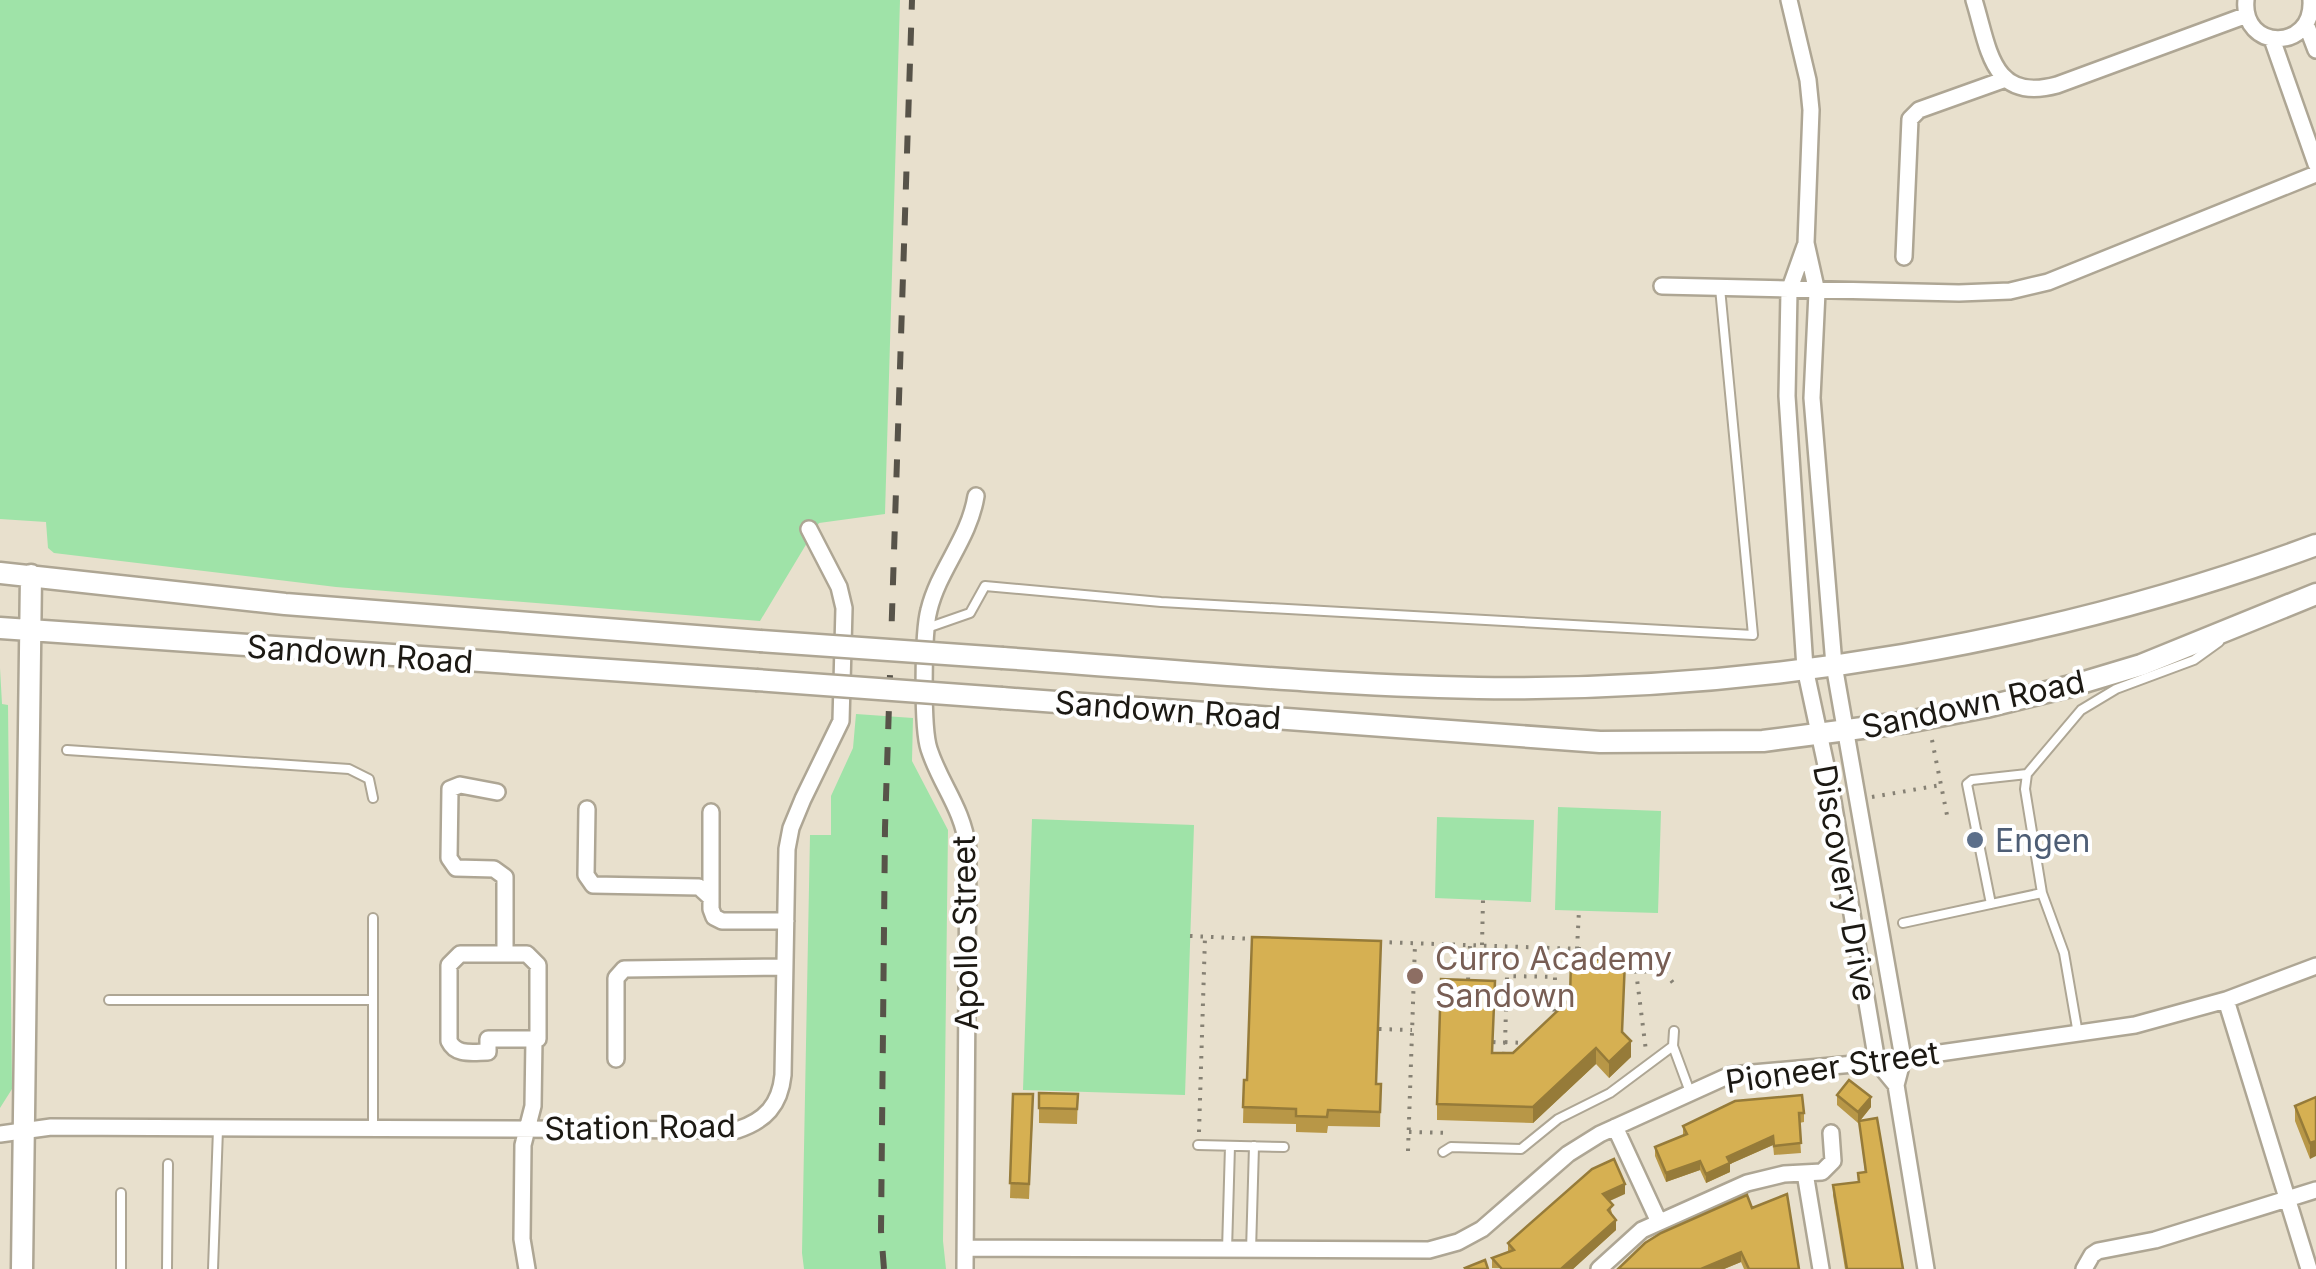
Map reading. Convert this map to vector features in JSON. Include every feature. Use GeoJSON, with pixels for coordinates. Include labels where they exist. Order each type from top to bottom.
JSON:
{"type":"FeatureCollection","features":[{"type":"Feature","properties":{"kind":"main road","name":"Sandown Road"},"geometry":{"type":"LineString","coordinates":[[0,572],[285,604],[760,641],[1479,688],[1632,684],[1834,665],[2047,626],[2178,591],[2316,545]]}},
{"type":"Feature","properties":{"kind":"main road"},"geometry":{"type":"LineString","coordinates":[[22,1269],[31,575]]}},
{"type":"Feature","properties":{"kind":"main road","name":"Sandown Road"},"geometry":{"type":"LineString","coordinates":[[0,628],[1600,742],[1763,741],[1986,708],[2071,686],[2141,665],[2316,594]]}},
{"type":"Feature","properties":{"kind":"street"},"geometry":{"type":"LineString","coordinates":[[1788,0],[1808,80],[1811,110],[1806,243]]}},
{"type":"Feature","properties":{"kind":"street"},"geometry":{"type":"LineString","coordinates":[[1974,0],[1994,64],[2004,80],[2015,87],[2042,89],[2247,7],[2254,28],[2272,39],[2316,164]]}},
{"type":"Feature","properties":{"kind":"street"},"geometry":{"type":"LineString","coordinates":[[2311,0],[2306,24],[2316,50]]}},
{"type":"Feature","properties":{"kind":"street"},"geometry":{"type":"LineString","coordinates":[[2272,39],[2294,36],[2306,24]]}},
{"type":"Feature","properties":{"kind":"street"},"geometry":{"type":"LineString","coordinates":[[1904,257],[1910,119],[1920,110],[2004,80]]}},
{"type":"Feature","properties":{"kind":"street"},"geometry":{"type":"LineString","coordinates":[[1662,286],[1817,292],[2010,291],[2048,282],[2316,174]]}},
{"type":"Feature","properties":{"kind":"street","name":"Discovery Drive"},"geometry":{"type":"LineString","coordinates":[[1806,243],[1789,291],[1788,424],[1806,668],[1830,784],[1877,1062],[1896,1086]]}},
{"type":"Feature","properties":{"kind":"street","name":"Discovery Drive"},"geometry":{"type":"LineString","coordinates":[[1806,243],[1817,292],[1812,398],[1834,665],[1903,1058],[1896,1086],[1926,1269]]}},
{"type":"Feature","properties":{"kind":"street","name":"Apollo Street"},"geometry":{"type":"LineString","coordinates":[[965,1269],[968,849],[959,807],[929,749],[924,726],[928,612],[936,588],[965,538],[976,496]]}},
{"type":"Feature","properties":{"kind":"street","name":"Station Road"},"geometry":{"type":"LineString","coordinates":[[0,1134],[51,1127],[737,1130],[760,1120],[782,1090],[791,828],[840,721],[844,608],[839,587],[810,529]]}},
{"type":"Feature","properties":{"kind":"street"},"geometry":{"type":"LineString","coordinates":[[497,792],[460,785],[450,789],[449,858],[456,868],[494,869],[505,876],[505,954]]}},
{"type":"Feature","properties":{"kind":"street"},"geometry":{"type":"LineString","coordinates":[[587,809],[586,875],[590,882],[598,886],[699,887],[710,898]]}},
{"type":"Feature","properties":{"kind":"street"},"geometry":{"type":"LineString","coordinates":[[711,812],[712,913],[722,921],[786,921]]}},
{"type":"Feature","properties":{"kind":"street"},"geometry":{"type":"LineString","coordinates":[[460,954],[526,954],[536,961],[538,1039],[534,1039],[488,1039],[488,1052],[460,1052],[449,1041],[450,961],[460,954]]}},
{"type":"Feature","properties":{"kind":"street","name":"Pioneer Street"},"geometry":{"type":"LineString","coordinates":[[966,1248],[1414,1252],[1444,1247],[1482,1229],[1568,1154],[1615,1127],[1741,1073],[1877,1062],[2135,1025],[2226,1000],[2316,966]]}},
{"type":"Feature","properties":{"kind":"street"},"geometry":{"type":"LineString","coordinates":[[616,1059],[616,978],[624,968],[785,967]]}},
{"type":"Feature","properties":{"kind":"street"},"geometry":{"type":"LineString","coordinates":[[2226,1000],[2309,1269]]}},
{"type":"Feature","properties":{"kind":"street"},"geometry":{"type":"LineString","coordinates":[[526,1269],[522,1238],[523,1144],[533,1106],[534,1039]]}},
{"type":"Feature","properties":{"kind":"street"},"geometry":{"type":"LineString","coordinates":[[1615,1127],[1659,1222]]}},
{"type":"Feature","properties":{"kind":"street"},"geometry":{"type":"LineString","coordinates":[[1599,1269],[1642,1230],[1760,1178],[1822,1172],[1833,1161],[1831,1133]]}},
{"type":"Feature","properties":{"kind":"street"},"geometry":{"type":"LineString","coordinates":[[1806,1173],[1821,1269]]}},
{"type":"Feature","properties":{"kind":"street"},"geometry":{"type":"LineString","coordinates":[[2086,1265],[2105,1249],[2155,1240],[2316,1190]]}},
{"type":"Feature","properties":{"kind":"street"},"geometry":{"type":"LineString","coordinates":[[1238,1269],[1239,1251]]}},
{"type":"Feature","properties":{"kind":"lane"},"geometry":{"type":"LineString","coordinates":[[927,628],[970,614],[984,586],[1160,602],[1753,635],[1720,288]]}},
{"type":"Feature","properties":{"kind":"lane"},"geometry":{"type":"LineString","coordinates":[[2078,1035],[2064,953],[2042,893],[2025,789],[2027,774],[2080,710],[2098,697],[2194,660],[2238,626]]}},
{"type":"Feature","properties":{"kind":"lane"},"geometry":{"type":"LineString","coordinates":[[67,750],[349,769],[370,779],[372,798]]}},
{"type":"Feature","properties":{"kind":"lane"},"geometry":{"type":"LineString","coordinates":[[1990,904],[1967,784],[1972,780],[2027,774]]}},
{"type":"Feature","properties":{"kind":"lane"},"geometry":{"type":"LineString","coordinates":[[1903,923],[2042,893]]}},
{"type":"Feature","properties":{"kind":"lane"},"geometry":{"type":"LineString","coordinates":[[372,918],[372,1130]]}},
{"type":"Feature","properties":{"kind":"lane"},"geometry":{"type":"LineString","coordinates":[[109,1000],[372,1000]]}},
{"type":"Feature","properties":{"kind":"lane"},"geometry":{"type":"LineString","coordinates":[[1674,1031],[1673,1046],[1690,1092]]}},
{"type":"Feature","properties":{"kind":"lane"},"geometry":{"type":"LineString","coordinates":[[1442,1152],[1451,1147],[1521,1149],[1558,1118],[1610,1093],[1673,1046]]}},
{"type":"Feature","properties":{"kind":"lane"},"geometry":{"type":"LineString","coordinates":[[214,1269],[218,1129]]}},
{"type":"Feature","properties":{"kind":"lane"},"geometry":{"type":"LineString","coordinates":[[1198,1144],[1284,1148]]}},
{"type":"Feature","properties":{"kind":"lane"},"geometry":{"type":"LineString","coordinates":[[1230,1146],[1239,1251]]}},
{"type":"Feature","properties":{"kind":"lane"},"geometry":{"type":"LineString","coordinates":[[1239,1251],[1254,1146]]}},
{"type":"Feature","properties":{"kind":"lane"},"geometry":{"type":"LineString","coordinates":[[168,1164],[168,1269]]}},
{"type":"Feature","properties":{"kind":"lane"},"geometry":{"type":"LineString","coordinates":[[121,1192],[121,1269]]}},
{"type":"Feature","properties":{"kind":"path"},"geometry":{"type":"LineString","coordinates":[[1932,740],[1948,820]]}},
{"type":"Feature","properties":{"kind":"path"},"geometry":{"type":"LineString","coordinates":[[1871,797],[1941,785]]}},
{"type":"Feature","properties":{"kind":"path"},"geometry":{"type":"LineString","coordinates":[[1482,946],[1483,900]]}},
{"type":"Feature","properties":{"kind":"path"},"geometry":{"type":"LineString","coordinates":[[1577,948],[1578,910]]}},
{"type":"Feature","properties":{"kind":"path"},"geometry":{"type":"LineString","coordinates":[[1190,936],[1262,939]]}},
{"type":"Feature","properties":{"kind":"path"},"geometry":{"type":"LineString","coordinates":[[1198,1144],[1205,937]]}},
{"type":"Feature","properties":{"kind":"path"},"geometry":{"type":"LineString","coordinates":[[1377,942],[1577,948],[1582,949],[1581,969]]}},
{"type":"Feature","properties":{"kind":"path"},"geometry":{"type":"LineString","coordinates":[[1408,1151],[1415,944]]}},
{"type":"Feature","properties":{"kind":"path"},"geometry":{"type":"LineString","coordinates":[[1468,995],[1470,945]]}},
{"type":"Feature","properties":{"kind":"path"},"geometry":{"type":"LineString","coordinates":[[1622,971],[1665,972],[1676,987]]}},
{"type":"Feature","properties":{"kind":"path"},"geometry":{"type":"LineString","coordinates":[[1636,971],[1648,1064]]}},
{"type":"Feature","properties":{"kind":"path"},"geometry":{"type":"LineString","coordinates":[[1507,976],[1555,978]]}},
{"type":"Feature","properties":{"kind":"path"},"geometry":{"type":"LineString","coordinates":[[1505,1042],[1507,976]]}},
{"type":"Feature","properties":{"kind":"path"},"geometry":{"type":"LineString","coordinates":[[1504,1056],[1507,976]]}},
{"type":"Feature","properties":{"kind":"path"},"geometry":{"type":"LineString","coordinates":[[1555,978],[1554,1004],[1570,1005]]}},
{"type":"Feature","properties":{"kind":"path"},"geometry":{"type":"LineString","coordinates":[[1554,1026],[1555,978]]}},
{"type":"Feature","properties":{"kind":"path"},"geometry":{"type":"LineString","coordinates":[[1495,996],[1506,996]]}},
{"type":"Feature","properties":{"kind":"path"},"geometry":{"type":"LineString","coordinates":[[1378,1029],[1412,1030]]}},
{"type":"Feature","properties":{"kind":"path"},"geometry":{"type":"LineString","coordinates":[[1493,1042],[1540,1044]]}},
{"type":"Feature","properties":{"kind":"path"},"geometry":{"type":"LineString","coordinates":[[1409,1132],[1448,1133]]}},
{"type":"Feature","properties":{"kind":"green space"},"geometry":{"type":"Polygon","coordinates":[[[0,0],[900,0],[885,514],[819,523],[760,621],[336,587],[54,553],[48,548],[46,522],[0,519],[0,0]]]}},
{"type":"Feature","properties":{"kind":"green space"},"geometry":{"type":"Polygon","coordinates":[[[0,668],[2,704],[8,705],[12,1089],[0,1108],[0,668]]]}},
{"type":"Feature","properties":{"kind":"green space"},"geometry":{"type":"Polygon","coordinates":[[[856,714],[913,718],[912,761],[948,830],[943,1241],[946,1269],[804,1269],[810,835],[831,835],[831,796],[853,748],[856,714]]]}},
{"type":"Feature","properties":{"kind":"green space"},"geometry":{"type":"Polygon","coordinates":[[[1558,807],[1661,811],[1658,913],[1555,910],[1558,807]]]}},
{"type":"Feature","properties":{"kind":"green space"},"geometry":{"type":"Polygon","coordinates":[[[1437,817],[1534,820],[1531,902],[1435,898],[1437,817]]]}},
{"type":"Feature","properties":{"kind":"green space"},"geometry":{"type":"Polygon","coordinates":[[[1032,819],[1194,825],[1185,1095],[1023,1090],[1032,819]]]}},
{"type":"Feature","properties":{"kind":"building"},"geometry":{"type":"Polygon","coordinates":[[[1252,937],[1381,941],[1376,1084],[1381,1084],[1380,1112],[1328,1110],[1327,1117],[1296,1116],[1296,1109],[1243,1107],[1252,937]]]}},
{"type":"Feature","properties":{"kind":"building"},"geometry":{"type":"Polygon","coordinates":[[[1571,959],[1625,960],[1622,1032],[1631,1041],[1609,1062],[1596,1048],[1533,1107],[1437,1104],[1441,979],[1495,981],[1492,1053],[1513,1053],[1570,999],[1571,959]]]}},
{"type":"Feature","properties":{"kind":"building"},"geometry":{"type":"Polygon","coordinates":[[[1849,1080],[1871,1097],[1858,1112],[1837,1095],[1849,1080]]]}},
{"type":"Feature","properties":{"kind":"building"},"geometry":{"type":"Polygon","coordinates":[[[1039,1093],[1078,1094],[1077,1109],[1039,1108],[1039,1093]]]}},
{"type":"Feature","properties":{"kind":"building"},"geometry":{"type":"Polygon","coordinates":[[[1013,1094],[1033,1094],[1029,1184],[1010,1183],[1013,1094]]]}},
{"type":"Feature","properties":{"kind":"building"},"geometry":{"type":"Polygon","coordinates":[[[1802,1095],[1801,1143],[1774,1146],[1773,1136],[1727,1157],[1730,1163],[1706,1174],[1700,1161],[1666,1173],[1655,1147],[1687,1134],[1683,1126],[1735,1101],[1802,1095]]]}},
{"type":"Feature","properties":{"kind":"building"},"geometry":{"type":"Polygon","coordinates":[[[2316,1097],[2316,1141],[2310,1143],[2295,1106],[2316,1097]]]}},
{"type":"Feature","properties":{"kind":"building"},"geometry":{"type":"Polygon","coordinates":[[[1877,1118],[1903,1269],[1847,1269],[1833,1185],[1859,1182],[1858,1173],[1866,1172],[1859,1121],[1877,1118]]]}},
{"type":"Feature","properties":{"kind":"building"},"geometry":{"type":"Polygon","coordinates":[[[1614,1159],[1625,1184],[1603,1194],[1613,1205],[1608,1210],[1616,1220],[1561,1269],[1502,1269],[1492,1258],[1514,1250],[1508,1243],[1592,1169],[1614,1159]]]}},
{"type":"Feature","properties":{"kind":"building"},"geometry":{"type":"Polygon","coordinates":[[[1787,1194],[1799,1269],[1749,1269],[1741,1252],[1701,1269],[1618,1269],[1661,1233],[1747,1195],[1752,1208],[1787,1194]]]}},
{"type":"Feature","properties":{"kind":"building"},"geometry":{"type":"Polygon","coordinates":[[[1485,1260],[1488,1269],[1465,1268],[1485,1260]]]}},
{"type":"Feature","properties":{"kind":"railway"},"geometry":{"type":"LineString","coordinates":[[884,1269],[881,1231],[885,828],[912,0]]}},
{"type":"Feature","properties":{"kind":"place","name":"Engen"},"geometry":{"type":"Point","coordinates":[1975,840]}},
{"type":"Feature","properties":{"kind":"place","name":"Curro Academy Sandown"},"geometry":{"type":"Point","coordinates":[1415,976]}}]}
